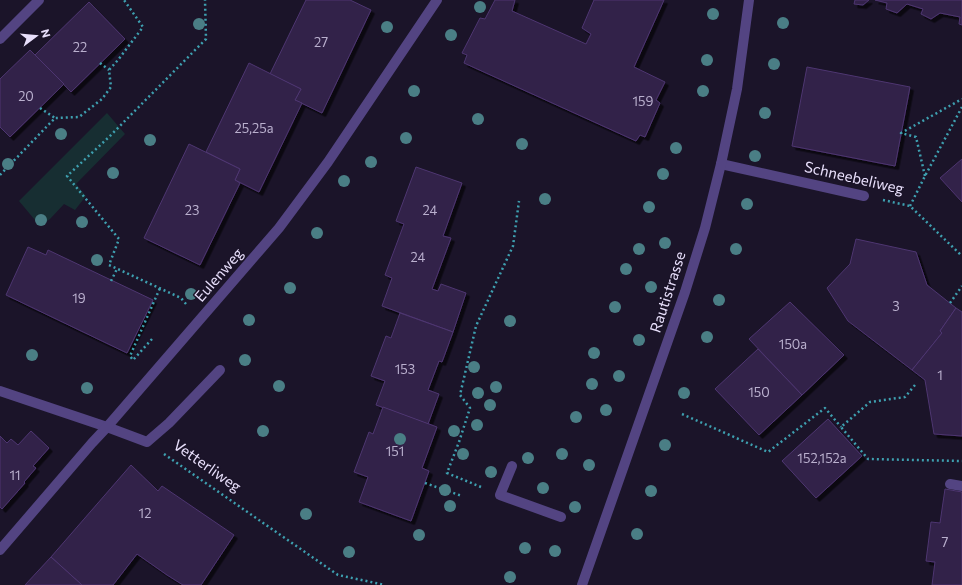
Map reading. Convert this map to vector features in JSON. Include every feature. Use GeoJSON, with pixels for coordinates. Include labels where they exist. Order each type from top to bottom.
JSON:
{"type":"FeatureCollection","features":[{"type":"Feature","properties":{"kind":"street"},"geometry":{"type":"LineString","coordinates":[[0,39],[39,0]]}},
{"type":"Feature","properties":{"kind":"street","name":"Eulenweg"},"geometry":{"type":"LineString","coordinates":[[0,550],[279,228],[328,162],[437,0]]}},
{"type":"Feature","properties":{"kind":"street","name":"Rautistrasse"},"geometry":{"type":"LineString","coordinates":[[582,585],[685,292],[705,228],[721,164],[737,89],[749,0]]}},
{"type":"Feature","properties":{"kind":"street","name":"Schneebeliweg"},"geometry":{"type":"LineString","coordinates":[[721,164],[864,196]]}},
{"type":"Feature","properties":{"kind":"street"},"geometry":{"type":"LineString","coordinates":[[0,391],[147,442],[169,424],[220,370]]}},
{"type":"Feature","properties":{"kind":"street"},"geometry":{"type":"LineString","coordinates":[[512,466],[499,497],[561,517]]}},
{"type":"Feature","properties":{"kind":"street"},"geometry":{"type":"LineString","coordinates":[[950,484],[962,486]]}},
{"type":"Feature","properties":{"kind":"path"},"geometry":{"type":"LineString","coordinates":[[108,70],[118,60],[143,27],[124,0]]}},
{"type":"Feature","properties":{"kind":"path"},"geometry":{"type":"LineString","coordinates":[[181,298],[109,265],[119,240],[68,176],[206,39],[205,0]]}},
{"type":"Feature","properties":{"kind":"path"},"geometry":{"type":"LineString","coordinates":[[40,108],[55,118],[79,116],[102,99],[111,87],[108,70],[100,63]]}},
{"type":"Feature","properties":{"kind":"path"},"geometry":{"type":"LineString","coordinates":[[925,176],[916,137],[901,133],[962,99]]}},
{"type":"Feature","properties":{"kind":"path"},"geometry":{"type":"LineString","coordinates":[[910,206],[962,107]]}},
{"type":"Feature","properties":{"kind":"path"},"geometry":{"type":"LineString","coordinates":[[0,174],[55,118]]}},
{"type":"Feature","properties":{"kind":"path","name":"Schneebeliweg"},"geometry":{"type":"LineString","coordinates":[[864,196],[910,206],[962,256]]}},
{"type":"Feature","properties":{"kind":"path"},"geometry":{"type":"LineString","coordinates":[[499,497],[447,473],[470,408],[460,395],[476,326],[513,246],[519,201]]}},
{"type":"Feature","properties":{"kind":"path"},"geometry":{"type":"LineString","coordinates":[[111,281],[117,268]]}},
{"type":"Feature","properties":{"kind":"path"},"geometry":{"type":"LineString","coordinates":[[950,303],[962,286]]}},
{"type":"Feature","properties":{"kind":"path"},"geometry":{"type":"LineString","coordinates":[[152,339],[133,360],[130,356],[160,288]]}},
{"type":"Feature","properties":{"kind":"path"},"geometry":{"type":"LineString","coordinates":[[841,427],[870,402],[905,397],[915,385]]}},
{"type":"Feature","properties":{"kind":"path"},"geometry":{"type":"LineString","coordinates":[[682,414],[768,452],[825,408],[868,459],[962,461]]}},
{"type":"Feature","properties":{"kind":"path","name":"Vetterliweg"},"geometry":{"type":"LineString","coordinates":[[147,442],[338,575],[385,585]]}},
{"type":"Feature","properties":{"kind":"path"},"geometry":{"type":"LineString","coordinates":[[425,483],[462,496]]}},
{"type":"Feature","properties":{"kind":"green space"},"geometry":{"type":"Polygon","coordinates":[[[107,113],[125,134],[76,184],[86,196],[75,210],[64,204],[50,219],[40,226],[19,201],[107,113]]]}},
{"type":"Feature","properties":{"kind":"building"},"geometry":{"type":"Polygon","coordinates":[[[306,0],[350,0],[371,10],[322,113],[295,100],[301,89],[270,74],[306,0]]]}},
{"type":"Feature","properties":{"kind":"building"},"geometry":{"type":"Polygon","coordinates":[[[495,0],[515,0],[512,11],[586,44],[591,34],[582,28],[594,0],[664,0],[634,67],[665,82],[656,100],[660,103],[645,137],[640,135],[636,141],[464,63],[467,55],[462,53],[480,18],[485,19],[495,0]]]}},
{"type":"Feature","properties":{"kind":"building"},"geometry":{"type":"Polygon","coordinates":[[[855,0],[869,0],[863,5],[854,4],[855,0]]]}},
{"type":"Feature","properties":{"kind":"building"},"geometry":{"type":"Polygon","coordinates":[[[875,0],[962,0],[962,25],[959,24],[960,17],[940,13],[931,19],[921,14],[923,9],[907,4],[897,13],[886,9],[887,3],[875,0]]]}},
{"type":"Feature","properties":{"kind":"building"},"geometry":{"type":"Polygon","coordinates":[[[89,2],[125,39],[71,92],[35,55],[89,2]]]}},
{"type":"Feature","properties":{"kind":"building"},"geometry":{"type":"Polygon","coordinates":[[[30,50],[64,84],[10,137],[0,127],[0,79],[30,50]]]}},
{"type":"Feature","properties":{"kind":"building"},"geometry":{"type":"Polygon","coordinates":[[[249,63],[301,89],[295,100],[302,103],[259,192],[235,180],[240,169],[206,152],[249,63]]]}},
{"type":"Feature","properties":{"kind":"building"},"geometry":{"type":"Polygon","coordinates":[[[807,67],[910,87],[895,166],[792,146],[807,67]]]}},
{"type":"Feature","properties":{"kind":"building"},"geometry":{"type":"Polygon","coordinates":[[[189,144],[240,169],[235,180],[240,183],[200,265],[144,238],[189,144]]]}},
{"type":"Feature","properties":{"kind":"building"},"geometry":{"type":"Polygon","coordinates":[[[962,159],[962,202],[940,178],[962,159]]]}},
{"type":"Feature","properties":{"kind":"building"},"geometry":{"type":"Polygon","coordinates":[[[416,167],[462,183],[443,236],[451,238],[432,289],[438,291],[441,284],[466,293],[453,332],[382,306],[392,278],[385,275],[404,224],[396,221],[416,167]]]}},
{"type":"Feature","properties":{"kind":"building"},"geometry":{"type":"Polygon","coordinates":[[[856,239],[916,252],[927,285],[956,308],[940,331],[942,333],[912,370],[848,321],[827,288],[850,264],[856,239]]]}},
{"type":"Feature","properties":{"kind":"building"},"geometry":{"type":"Polygon","coordinates":[[[28,247],[46,255],[48,250],[153,300],[127,353],[6,295],[28,247]]]}},
{"type":"Feature","properties":{"kind":"building"},"geometry":{"type":"Polygon","coordinates":[[[790,302],[844,355],[802,395],[749,339],[790,302]]]}},
{"type":"Feature","properties":{"kind":"building"},"geometry":{"type":"Polygon","coordinates":[[[956,308],[962,312],[962,436],[934,434],[925,380],[912,370],[942,333],[940,331],[956,308]]]}},
{"type":"Feature","properties":{"kind":"building"},"geometry":{"type":"Polygon","coordinates":[[[400,313],[453,332],[442,362],[439,361],[428,390],[439,394],[428,424],[376,405],[385,381],[371,376],[386,336],[391,338],[400,313]]]}},
{"type":"Feature","properties":{"kind":"building"},"geometry":{"type":"Polygon","coordinates":[[[758,349],[802,395],[759,435],[715,389],[758,349]]]}},
{"type":"Feature","properties":{"kind":"building"},"geometry":{"type":"Polygon","coordinates":[[[383,407],[437,427],[422,468],[429,471],[411,521],[359,502],[368,477],[354,472],[369,432],[373,434],[383,407]]]}},
{"type":"Feature","properties":{"kind":"building"},"geometry":{"type":"Polygon","coordinates":[[[828,419],[862,456],[816,498],[782,461],[828,419]]]}},
{"type":"Feature","properties":{"kind":"building"},"geometry":{"type":"Polygon","coordinates":[[[31,431],[49,448],[33,466],[36,468],[24,482],[25,483],[2,509],[0,507],[0,436],[7,443],[11,439],[18,445],[31,431]]]}},
{"type":"Feature","properties":{"kind":"building"},"geometry":{"type":"Polygon","coordinates":[[[131,465],[158,491],[162,486],[234,535],[201,585],[183,585],[137,554],[113,585],[82,585],[51,557],[131,465]]]}},
{"type":"Feature","properties":{"kind":"building"},"geometry":{"type":"Polygon","coordinates":[[[945,489],[962,492],[962,585],[932,585],[935,562],[926,561],[931,522],[940,523],[945,489]]]}},
{"type":"Feature","properties":{"kind":"building"},"geometry":{"type":"Polygon","coordinates":[[[51,557],[82,585],[25,585],[51,557]]]}}]}
